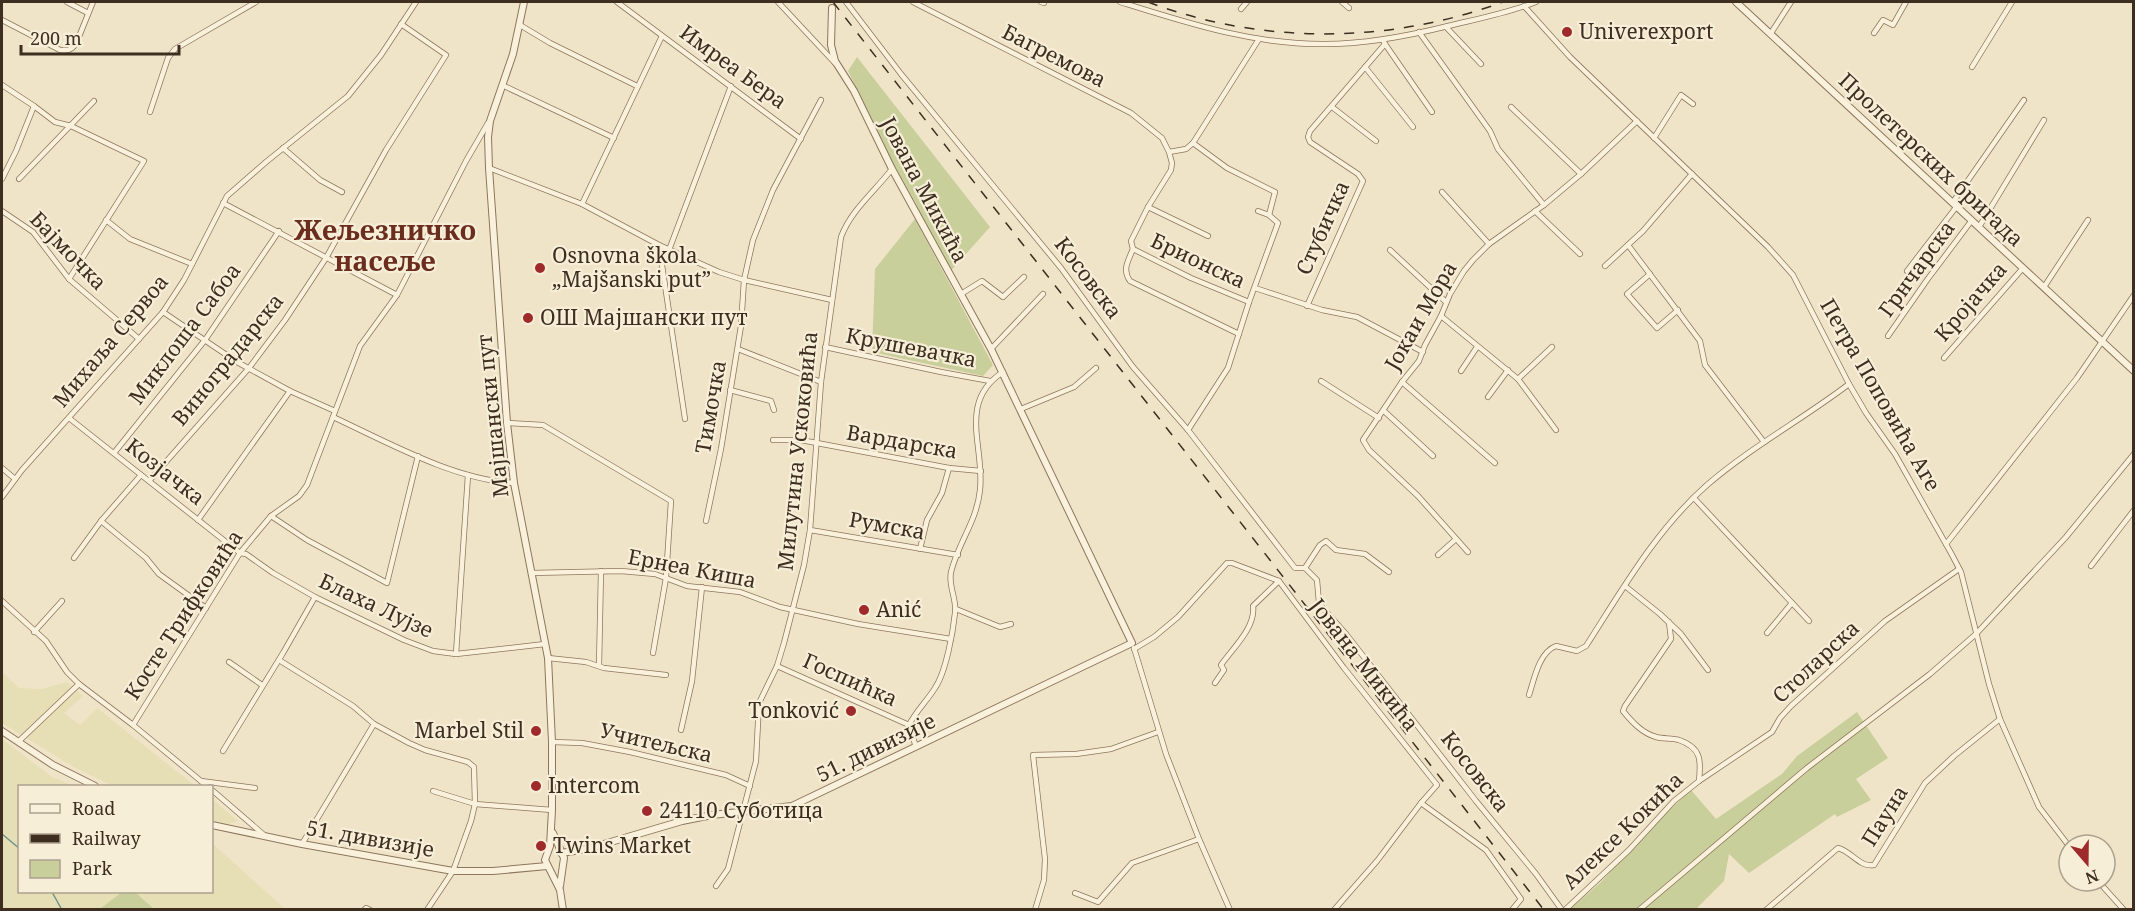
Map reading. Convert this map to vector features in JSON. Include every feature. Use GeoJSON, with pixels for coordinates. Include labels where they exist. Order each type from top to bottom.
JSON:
{"type":"FeatureCollection","features":[{"type":"Feature","properties":{"kind":"street"},"geometry":{"type":"LineString","coordinates":[[67,2],[88,13]]}},
{"type":"Feature","properties":{"kind":"street"},"geometry":{"type":"LineString","coordinates":[[2,20],[66,51],[72,49],[76,44],[93,2]]}},
{"type":"Feature","properties":{"kind":"street"},"geometry":{"type":"LineString","coordinates":[[150,112],[168,58],[175,49],[256,2]]}},
{"type":"Feature","properties":{"kind":"street","name":"Михаља Сервоа"},"geometry":{"type":"LineString","coordinates":[[2,497],[15,479],[162,312],[192,264],[223,203],[236,187],[348,96],[381,55],[416,2]]}},
{"type":"Feature","properties":{"kind":"street","name":"Мајшански пут"},"geometry":{"type":"LineString","coordinates":[[524,2],[520,25],[489,121],[488,137],[507,423],[514,483],[548,658],[552,742],[552,830],[548,853]]}},
{"type":"Feature","properties":{"kind":"street","name":"Имреа Бера"},"geometry":{"type":"LineString","coordinates":[[617,2],[801,139]]}},
{"type":"Feature","properties":{"kind":"street","name":"Јована Микића"},"geometry":{"type":"LineString","coordinates":[[778,2],[822,51],[839,66],[854,91],[892,169],[1003,372],[1133,646],[1158,732],[1199,839],[1230,909]]}},
{"type":"Feature","properties":{"kind":"street","name":"Косовска"},"geometry":{"type":"LineString","coordinates":[[846,2],[901,74],[1061,268],[1133,367],[1188,430],[1295,568],[1305,568],[1317,580],[1319,603],[1322,607],[1359,650],[1476,801],[1564,909]]}},
{"type":"Feature","properties":{"kind":"street","name":"Багремова"},"geometry":{"type":"LineString","coordinates":[[913,2],[1131,113],[1162,138],[1169,152]]}},
{"type":"Feature","properties":{"kind":"street"},"geometry":{"type":"LineString","coordinates":[[1120,2],[1196,26],[1259,39],[1324,45],[1384,42],[1536,2]]}},
{"type":"Feature","properties":{"kind":"street"},"geometry":{"type":"LineString","coordinates":[[1241,9],[1247,2]]}},
{"type":"Feature","properties":{"kind":"street"},"geometry":{"type":"LineString","coordinates":[[1342,2],[1348,8]]}},
{"type":"Feature","properties":{"kind":"street","name":"Пролетерских бригада"},"geometry":{"type":"LineString","coordinates":[[1736,2],[2133,370]]}},
{"type":"Feature","properties":{"kind":"street"},"geometry":{"type":"LineString","coordinates":[[1771,33],[1791,2]]}},
{"type":"Feature","properties":{"kind":"street"},"geometry":{"type":"LineString","coordinates":[[1874,33],[1883,20],[1893,25],[1905,2]]}},
{"type":"Feature","properties":{"kind":"street"},"geometry":{"type":"LineString","coordinates":[[1972,67],[2012,2]]}},
{"type":"Feature","properties":{"kind":"street","name":"Петра Поповића Аге"},"geometry":{"type":"LineString","coordinates":[[1524,6],[1570,57],[1768,247],[1793,275],[1849,384],[1895,454],[1959,568],[2000,719],[2039,807],[2059,833]]}},
{"type":"Feature","properties":{"kind":"street"},"geometry":{"type":"LineString","coordinates":[[832,8],[831,45],[839,66]]}},
{"type":"Feature","properties":{"kind":"street","name":"Виноградарска"},"geometry":{"type":"LineString","coordinates":[[149,482],[249,368],[285,320],[326,258],[387,150],[446,55],[401,24]]}},
{"type":"Feature","properties":{"kind":"street"},"geometry":{"type":"LineString","coordinates":[[520,25],[542,39],[637,86]]}},
{"type":"Feature","properties":{"kind":"street"},"geometry":{"type":"LineString","coordinates":[[1446,27],[1481,64]]}},
{"type":"Feature","properties":{"kind":"street"},"geometry":{"type":"LineString","coordinates":[[1419,32],[1485,123],[1498,149],[1544,205]]}},
{"type":"Feature","properties":{"kind":"street"},"geometry":{"type":"LineString","coordinates":[[582,204],[662,36]]}},
{"type":"Feature","properties":{"kind":"street"},"geometry":{"type":"LineString","coordinates":[[1239,334],[1130,281],[1126,276],[1126,266],[1133,249],[1131,241],[1148,207],[1171,170],[1169,152],[1186,149],[1193,143],[1259,39]]}},
{"type":"Feature","properties":{"kind":"street"},"geometry":{"type":"LineString","coordinates":[[1384,42],[1432,112]]}},
{"type":"Feature","properties":{"kind":"street","name":"Стубичка"},"geometry":{"type":"LineString","coordinates":[[1307,306],[1363,181],[1359,174],[1310,142],[1308,137],[1310,130],[1332,107],[1384,42]]}},
{"type":"Feature","properties":{"kind":"street"},"geometry":{"type":"LineString","coordinates":[[822,51],[829,49],[831,45]]}},
{"type":"Feature","properties":{"kind":"street"},"geometry":{"type":"LineString","coordinates":[[1365,67],[1413,127]]}},
{"type":"Feature","properties":{"kind":"street"},"geometry":{"type":"LineString","coordinates":[[502,84],[614,138]]}},
{"type":"Feature","properties":{"kind":"street"},"geometry":{"type":"LineString","coordinates":[[2,85],[55,122],[71,126],[144,161],[69,279]]}},
{"type":"Feature","properties":{"kind":"street"},"geometry":{"type":"LineString","coordinates":[[669,250],[731,86]]}},
{"type":"Feature","properties":{"kind":"street"},"geometry":{"type":"LineString","coordinates":[[1654,138],[1681,95],[1693,104]]}},
{"type":"Feature","properties":{"kind":"street"},"geometry":{"type":"LineString","coordinates":[[1907,271],[1955,204],[2024,99]]}},
{"type":"Feature","properties":{"kind":"street","name":"Тимочка"},"geometry":{"type":"LineString","coordinates":[[706,521],[738,349],[744,280],[753,240],[773,190],[821,100]]}},
{"type":"Feature","properties":{"kind":"street"},"geometry":{"type":"LineString","coordinates":[[19,179],[94,101]]}},
{"type":"Feature","properties":{"kind":"street"},"geometry":{"type":"LineString","coordinates":[[2,179],[34,106]]}},
{"type":"Feature","properties":{"kind":"street"},"geometry":{"type":"LineString","coordinates":[[1332,107],[1376,141]]}},
{"type":"Feature","properties":{"kind":"street"},"geometry":{"type":"LineString","coordinates":[[1511,107],[1581,174]]}},
{"type":"Feature","properties":{"kind":"street"},"geometry":{"type":"LineString","coordinates":[[1979,227],[2044,120]]}},
{"type":"Feature","properties":{"kind":"street","name":"Косте Трифковића"},"geometry":{"type":"LineString","coordinates":[[133,725],[240,553],[271,516],[299,496],[307,485],[360,346],[397,295],[489,121]]}},
{"type":"Feature","properties":{"kind":"street","name":"Јокаи Мора"},"geometry":{"type":"LineString","coordinates":[[1468,552],[1418,496],[1363,440],[1419,361],[1446,302],[1464,271],[1489,244],[1544,205],[1637,121]]}},
{"type":"Feature","properties":{"kind":"street"},"geometry":{"type":"LineString","coordinates":[[1193,143],[1227,168],[1275,192],[1269,215]]}},
{"type":"Feature","properties":{"kind":"street"},"geometry":{"type":"LineString","coordinates":[[283,148],[320,180],[342,192]]}},
{"type":"Feature","properties":{"kind":"street"},"geometry":{"type":"LineString","coordinates":[[489,168],[582,204],[659,245],[701,264],[744,280],[832,300]]}},
{"type":"Feature","properties":{"kind":"street","name":"Милутина Ускоковића"},"geometry":{"type":"LineString","coordinates":[[716,886],[728,869],[750,786],[756,761],[759,703],[777,666],[794,610],[810,530],[821,382],[841,237],[846,224],[892,169]]}},
{"type":"Feature","properties":{"kind":"street"},"geometry":{"type":"LineString","coordinates":[[1605,266],[1662,210],[1692,174]]}},
{"type":"Feature","properties":{"kind":"street"},"geometry":{"type":"LineString","coordinates":[[1442,192],[1489,244]]}},
{"type":"Feature","properties":{"kind":"street"},"geometry":{"type":"LineString","coordinates":[[223,203],[397,295]]}},
{"type":"Feature","properties":{"kind":"street"},"geometry":{"type":"LineString","coordinates":[[1148,207],[1208,236]]}},
{"type":"Feature","properties":{"kind":"street","name":"Бајмочка"},"geometry":{"type":"LineString","coordinates":[[2,211],[33,232],[69,279],[139,339]]}},
{"type":"Feature","properties":{"kind":"street"},"geometry":{"type":"LineString","coordinates":[[1188,430],[1228,369],[1249,302],[1278,223],[1269,215],[1258,211]]}},
{"type":"Feature","properties":{"kind":"street"},"geometry":{"type":"LineString","coordinates":[[1535,211],[1580,254]]}},
{"type":"Feature","properties":{"kind":"street"},"geometry":{"type":"LineString","coordinates":[[106,220],[130,239],[192,264]]}},
{"type":"Feature","properties":{"kind":"street","name":"Грнчарска"},"geometry":{"type":"LineString","coordinates":[[1888,336],[1972,220]]}},
{"type":"Feature","properties":{"kind":"street"},"geometry":{"type":"LineString","coordinates":[[2044,287],[2088,220]]}},
{"type":"Feature","properties":{"kind":"street","name":"Миклоша Сабоа"},"geometry":{"type":"LineString","coordinates":[[114,453],[206,340],[279,231]]}},
{"type":"Feature","properties":{"kind":"street"},"geometry":{"type":"LineString","coordinates":[[659,245],[685,419]]}},
{"type":"Feature","properties":{"kind":"street"},"geometry":{"type":"LineString","coordinates":[[1628,245],[1700,341],[1705,365],[1764,442]]}},
{"type":"Feature","properties":{"kind":"street","name":"Брионска"},"geometry":{"type":"LineString","coordinates":[[1133,249],[1191,278],[1249,302]]}},
{"type":"Feature","properties":{"kind":"street"},"geometry":{"type":"LineString","coordinates":[[1390,250],[1446,302]]}},
{"type":"Feature","properties":{"kind":"street","name":"Кројачка"},"geometry":{"type":"LineString","coordinates":[[1944,358],[2024,267]]}},
{"type":"Feature","properties":{"kind":"street"},"geometry":{"type":"LineString","coordinates":[[1650,274],[1627,294],[1657,328],[1678,310]]}},
{"type":"Feature","properties":{"kind":"street"},"geometry":{"type":"LineString","coordinates":[[961,294],[982,281],[1003,297],[1024,277]]}},
{"type":"Feature","properties":{"kind":"street","name":"Брионска"},"geometry":{"type":"LineString","coordinates":[[1255,288],[1307,306],[1357,316],[1422,352]]}},
{"type":"Feature","properties":{"kind":"street"},"geometry":{"type":"LineString","coordinates":[[991,349],[1043,294]]}},
{"type":"Feature","properties":{"kind":"street"},"geometry":{"type":"LineString","coordinates":[[1946,544],[2077,378],[2133,295]]}},
{"type":"Feature","properties":{"kind":"street"},"geometry":{"type":"LineString","coordinates":[[162,312],[249,368],[418,456],[468,475],[514,483]]}},
{"type":"Feature","properties":{"kind":"street"},"geometry":{"type":"LineString","coordinates":[[1441,316],[1518,379],[1556,430]]}},
{"type":"Feature","properties":{"kind":"street"},"geometry":{"type":"LineString","coordinates":[[1518,379],[1552,346]]}},
{"type":"Feature","properties":{"kind":"street","name":"Крушевачка"},"geometry":{"type":"LineString","coordinates":[[825,347],[990,381]]}},
{"type":"Feature","properties":{"kind":"street"},"geometry":{"type":"LineString","coordinates":[[1461,370],[1477,347]]}},
{"type":"Feature","properties":{"kind":"street"},"geometry":{"type":"LineString","coordinates":[[738,349],[821,382]]}},
{"type":"Feature","properties":{"kind":"street"},"geometry":{"type":"LineString","coordinates":[[1021,409],[1074,387],[1096,368]]}},
{"type":"Feature","properties":{"kind":"street"},"geometry":{"type":"LineString","coordinates":[[1488,397],[1508,370]]}},
{"type":"Feature","properties":{"kind":"street"},"geometry":{"type":"LineString","coordinates":[[916,747],[909,725],[936,686],[951,639],[956,609],[950,578],[975,515],[980,490],[981,471],[975,417],[981,395],[990,381],[1003,372]]}},
{"type":"Feature","properties":{"kind":"street"},"geometry":{"type":"LineString","coordinates":[[1321,381],[1366,412],[1379,418]]}},
{"type":"Feature","properties":{"kind":"street"},"geometry":{"type":"LineString","coordinates":[[1402,382],[1495,463]]}},
{"type":"Feature","properties":{"kind":"street"},"geometry":{"type":"LineString","coordinates":[[1529,695],[1537,670],[1547,652],[1556,646],[1571,651],[1582,650],[1655,541],[1694,498],[1723,472],[1849,384]]}},
{"type":"Feature","properties":{"kind":"street"},"geometry":{"type":"LineString","coordinates":[[730,390],[771,401],[774,410]]}},
{"type":"Feature","properties":{"kind":"street"},"geometry":{"type":"LineString","coordinates":[[198,520],[290,391]]}},
{"type":"Feature","properties":{"kind":"street"},"geometry":{"type":"LineString","coordinates":[[1384,411],[1433,456]]}},
{"type":"Feature","properties":{"kind":"street","name":"Козјачка"},"geometry":{"type":"LineString","coordinates":[[69,418],[240,553]]}},
{"type":"Feature","properties":{"kind":"street"},"geometry":{"type":"LineString","coordinates":[[507,423],[543,425],[671,501],[666,578],[653,653]]}},
{"type":"Feature","properties":{"kind":"street","name":"Вардарска"},"geometry":{"type":"LineString","coordinates":[[773,440],[801,440],[949,468],[981,471]]}},
{"type":"Feature","properties":{"kind":"street"},"geometry":{"type":"LineString","coordinates":[[1639,909],[1807,768],[1930,674],[1976,634],[2066,537],[2133,454]]}},
{"type":"Feature","properties":{"kind":"street"},"geometry":{"type":"LineString","coordinates":[[271,516],[307,540],[387,583],[418,456]]}},
{"type":"Feature","properties":{"kind":"street"},"geometry":{"type":"LineString","coordinates":[[2,468],[15,479]]}},
{"type":"Feature","properties":{"kind":"street"},"geometry":{"type":"LineString","coordinates":[[920,549],[927,520],[942,492],[949,468]]}},
{"type":"Feature","properties":{"kind":"street"},"geometry":{"type":"LineString","coordinates":[[74,558],[101,521],[141,475]]}},
{"type":"Feature","properties":{"kind":"street"},"geometry":{"type":"LineString","coordinates":[[456,654],[468,475]]}},
{"type":"Feature","properties":{"kind":"street"},"geometry":{"type":"LineString","coordinates":[[1694,498],[1809,621]]}},
{"type":"Feature","properties":{"kind":"street"},"geometry":{"type":"LineString","coordinates":[[2091,567],[2133,510]]}},
{"type":"Feature","properties":{"kind":"street"},"geometry":{"type":"LineString","coordinates":[[101,521],[146,558],[159,574],[206,608]]}},
{"type":"Feature","properties":{"kind":"street","name":"Румска"},"geometry":{"type":"LineString","coordinates":[[810,530],[958,555]]}},
{"type":"Feature","properties":{"kind":"street"},"geometry":{"type":"LineString","coordinates":[[1438,555],[1456,539]]}},
{"type":"Feature","properties":{"kind":"street"},"geometry":{"type":"LineString","coordinates":[[1305,568],[1320,545],[1326,541],[1336,550],[1365,554],[1389,572]]}},
{"type":"Feature","properties":{"kind":"street","name":"Блаха Лујзе"},"geometry":{"type":"LineString","coordinates":[[240,553],[246,554],[273,573],[315,597],[418,646],[456,654],[545,644]]}},
{"type":"Feature","properties":{"kind":"street"},"geometry":{"type":"LineString","coordinates":[[1133,646],[1154,637],[1178,617],[1227,563],[1279,581],[1253,606],[1254,615],[1251,623],[1221,664],[1224,670],[1215,683]]}},
{"type":"Feature","properties":{"kind":"street","name":"Столарска"},"geometry":{"type":"LineString","coordinates":[[1699,781],[1772,732],[1780,718],[1791,706],[1885,621],[1959,568]]}},
{"type":"Feature","properties":{"kind":"street"},"geometry":{"type":"LineString","coordinates":[[599,666],[601,571]]}},
{"type":"Feature","properties":{"kind":"street","name":"Ернеа Киша"},"geometry":{"type":"LineString","coordinates":[[531,573],[639,572],[666,578],[678,584],[740,592],[780,608],[858,624],[951,639]]}},
{"type":"Feature","properties":{"kind":"street","name":"Јована Микића"},"geometry":{"type":"LineString","coordinates":[[1279,581],[1344,668],[1437,785],[1377,861],[1334,909]]}},
{"type":"Feature","properties":{"kind":"street"},"geometry":{"type":"LineString","coordinates":[[1625,586],[1681,634],[1708,670]]}},
{"type":"Feature","properties":{"kind":"street"},"geometry":{"type":"LineString","coordinates":[[681,730],[692,681],[702,587]]}},
{"type":"Feature","properties":{"kind":"street"},"geometry":{"type":"LineString","coordinates":[[223,751],[315,597]]}},
{"type":"Feature","properties":{"kind":"street"},"geometry":{"type":"LineString","coordinates":[[34,632],[62,601]]}},
{"type":"Feature","properties":{"kind":"street"},"geometry":{"type":"LineString","coordinates":[[2,602],[46,641],[79,684],[206,785]]}},
{"type":"Feature","properties":{"kind":"street"},"geometry":{"type":"LineString","coordinates":[[1767,633],[1792,603]]}},
{"type":"Feature","properties":{"kind":"street"},"geometry":{"type":"LineString","coordinates":[[956,609],[1000,627],[1011,624]]}},
{"type":"Feature","properties":{"kind":"street","name":"Алексе Кокића"},"geometry":{"type":"LineString","coordinates":[[1564,909],[1629,849],[1674,801],[1699,781],[1702,760],[1696,750],[1680,740],[1656,737],[1633,724],[1623,711],[1671,639],[1669,622]]}},
{"type":"Feature","properties":{"kind":"street","name":"51. дивизије"},"geometry":{"type":"LineString","coordinates":[[561,853],[587,849],[682,821],[742,810],[792,806],[1133,646]]}},
{"type":"Feature","properties":{"kind":"street"},"geometry":{"type":"LineString","coordinates":[[548,658],[666,675]]}},
{"type":"Feature","properties":{"kind":"street"},"geometry":{"type":"LineString","coordinates":[[279,660],[353,706],[374,724],[425,750],[472,764],[474,767],[475,804],[471,821],[453,871],[427,909]]}},
{"type":"Feature","properties":{"kind":"street"},"geometry":{"type":"LineString","coordinates":[[229,662],[262,685]]}},
{"type":"Feature","properties":{"kind":"street","name":"Госпићка"},"geometry":{"type":"LineString","coordinates":[[777,666],[909,725]]}},
{"type":"Feature","properties":{"kind":"street"},"geometry":{"type":"LineString","coordinates":[[18,742],[79,684]]}},
{"type":"Feature","properties":{"kind":"street","name":"Пауна"},"geometry":{"type":"LineString","coordinates":[[1766,909],[1838,848],[1864,864],[1874,865],[1925,783],[2000,719]]}},
{"type":"Feature","properties":{"kind":"street"},"geometry":{"type":"LineString","coordinates":[[302,844],[374,724]]}},
{"type":"Feature","properties":{"kind":"street"},"geometry":{"type":"LineString","coordinates":[[2,730],[53,765],[93,785]]}},
{"type":"Feature","properties":{"kind":"street"},"geometry":{"type":"LineString","coordinates":[[1035,909],[1044,880],[1045,859],[1033,755],[1111,749],[1158,732]]}},
{"type":"Feature","properties":{"kind":"street","name":"Учитељска"},"geometry":{"type":"LineString","coordinates":[[552,742],[582,743],[630,752],[726,775],[750,786]]}},
{"type":"Feature","properties":{"kind":"street"},"geometry":{"type":"LineString","coordinates":[[201,781],[255,788]]}},
{"type":"Feature","properties":{"kind":"street"},"geometry":{"type":"LineString","coordinates":[[213,791],[266,837]]}},
{"type":"Feature","properties":{"kind":"street"},"geometry":{"type":"LineString","coordinates":[[433,791],[475,804],[552,810]]}},
{"type":"Feature","properties":{"kind":"street"},"geometry":{"type":"LineString","coordinates":[[1421,803],[1486,850],[1521,899],[1512,909]]}},
{"type":"Feature","properties":{"kind":"street","name":"51. дивизије"},"geometry":{"type":"LineString","coordinates":[[213,825],[453,871],[494,871],[548,866]]}},
{"type":"Feature","properties":{"kind":"street","name":"Мајшански пут"},"geometry":{"type":"LineString","coordinates":[[552,830],[561,853]]}},
{"type":"Feature","properties":{"kind":"street"},"geometry":{"type":"LineString","coordinates":[[1075,893],[1098,902],[1132,864],[1199,839]]}},
{"type":"Feature","properties":{"kind":"street","name":"51. дивизије"},"geometry":{"type":"LineString","coordinates":[[562,865],[587,849]]}},
{"type":"Feature","properties":{"kind":"street"},"geometry":{"type":"LineString","coordinates":[[560,890],[545,860],[548,853],[555,850],[564,858],[560,890],[563,909]]}},
{"type":"Feature","properties":{"kind":"street","name":"51. дивизије"},"geometry":{"type":"LineString","coordinates":[[524,868],[548,853]]}},
{"type":"Feature","properties":{"kind":"street"},"geometry":{"type":"LineString","coordinates":[[548,866],[554,869],[562,865]]}},
{"type":"Feature","properties":{"kind":"street"},"geometry":{"type":"LineString","coordinates":[[2108,893],[2121,908]]}},
{"type":"Feature","properties":{"kind":"street"},"geometry":{"type":"LineString","coordinates":[[364,909],[370,909]]}},
{"type":"Feature","properties":{"kind":"shaded area"},"geometry":{"type":"Polygon","coordinates":[[[2,672],[19,688],[42,689],[67,682],[83,696],[64,713],[80,725],[97,708],[194,785],[111,785],[74,767],[2,723],[2,672]]]}},
{"type":"Feature","properties":{"kind":"shaded area"},"geometry":{"type":"Polygon","coordinates":[[[2,739],[52,777],[72,785],[18,785],[18,893],[121,893],[100,909],[2,909],[2,739]]]}},
{"type":"Feature","properties":{"kind":"shaded area"},"geometry":{"type":"Polygon","coordinates":[[[213,800],[238,821],[228,824],[213,820],[213,800]]]}},
{"type":"Feature","properties":{"kind":"shaded area"},"geometry":{"type":"Polygon","coordinates":[[[213,844],[285,909],[154,909],[136,893],[213,893],[213,844]]]}},
{"type":"Feature","properties":{"kind":"green space"},"geometry":{"type":"Polygon","coordinates":[[[857,57],[990,227],[949,273],[848,71],[857,57]]]}},
{"type":"Feature","properties":{"kind":"green space"},"geometry":{"type":"Polygon","coordinates":[[[915,219],[993,365],[983,376],[872,352],[875,269],[915,219]]]}},
{"type":"Feature","properties":{"kind":"green space"},"geometry":{"type":"Polygon","coordinates":[[[1857,712],[1888,758],[1856,779],[1871,800],[1837,817],[1835,814],[1749,873],[1729,854],[1724,881],[1696,909],[1569,910],[1600,883],[1651,827],[1691,790],[1716,819],[1782,774],[1797,756],[1857,712]]]}},
{"type":"Feature","properties":{"kind":"green space"},"geometry":{"type":"Polygon","coordinates":[[[121,893],[136,893],[154,909],[100,909],[121,893]]]}},
{"type":"Feature","properties":{"kind":"waterway"},"geometry":{"type":"LineString","coordinates":[[2,834],[18,847]]}},
{"type":"Feature","properties":{"kind":"waterway"},"geometry":{"type":"LineString","coordinates":[[53,893],[62,910]]}},
{"type":"Feature","properties":{"kind":"railway"},"geometry":{"type":"LineString","coordinates":[[833,2],[1544,910]]}},
{"type":"Feature","properties":{"kind":"railway"},"geometry":{"type":"LineString","coordinates":[[1148,2],[1191,16],[1236,26],[1280,32],[1326,34],[1371,32],[1415,26],[1460,16],[1503,2]]}},
{"type":"Feature","properties":{"kind":"place","name":"Univerexport"},"geometry":{"type":"Point","coordinates":[1567,32]}},
{"type":"Feature","properties":{"kind":"place","name":"Osnovna škola „Majšanski put”"},"geometry":{"type":"Point","coordinates":[540,268]}},
{"type":"Feature","properties":{"kind":"place","name":"ОШ Мајшански пут"},"geometry":{"type":"Point","coordinates":[528,318]}},
{"type":"Feature","properties":{"kind":"place","name":"Anić"},"geometry":{"type":"Point","coordinates":[864,610]}},
{"type":"Feature","properties":{"kind":"place","name":"Tonković"},"geometry":{"type":"Point","coordinates":[851,711]}},
{"type":"Feature","properties":{"kind":"place","name":"Marbel Stil"},"geometry":{"type":"Point","coordinates":[536,731]}},
{"type":"Feature","properties":{"kind":"place","name":"Intercom"},"geometry":{"type":"Point","coordinates":[536,786]}},
{"type":"Feature","properties":{"kind":"place","name":"24110 Суботица"},"geometry":{"type":"Point","coordinates":[647,811]}},
{"type":"Feature","properties":{"kind":"place","name":"Twins Market"},"geometry":{"type":"Point","coordinates":[541,846]}},
{"type":"Feature","properties":{"kind":"district","name":"Жељезничко насеље"},"geometry":{"type":"Point","coordinates":[385,246]}}]}
